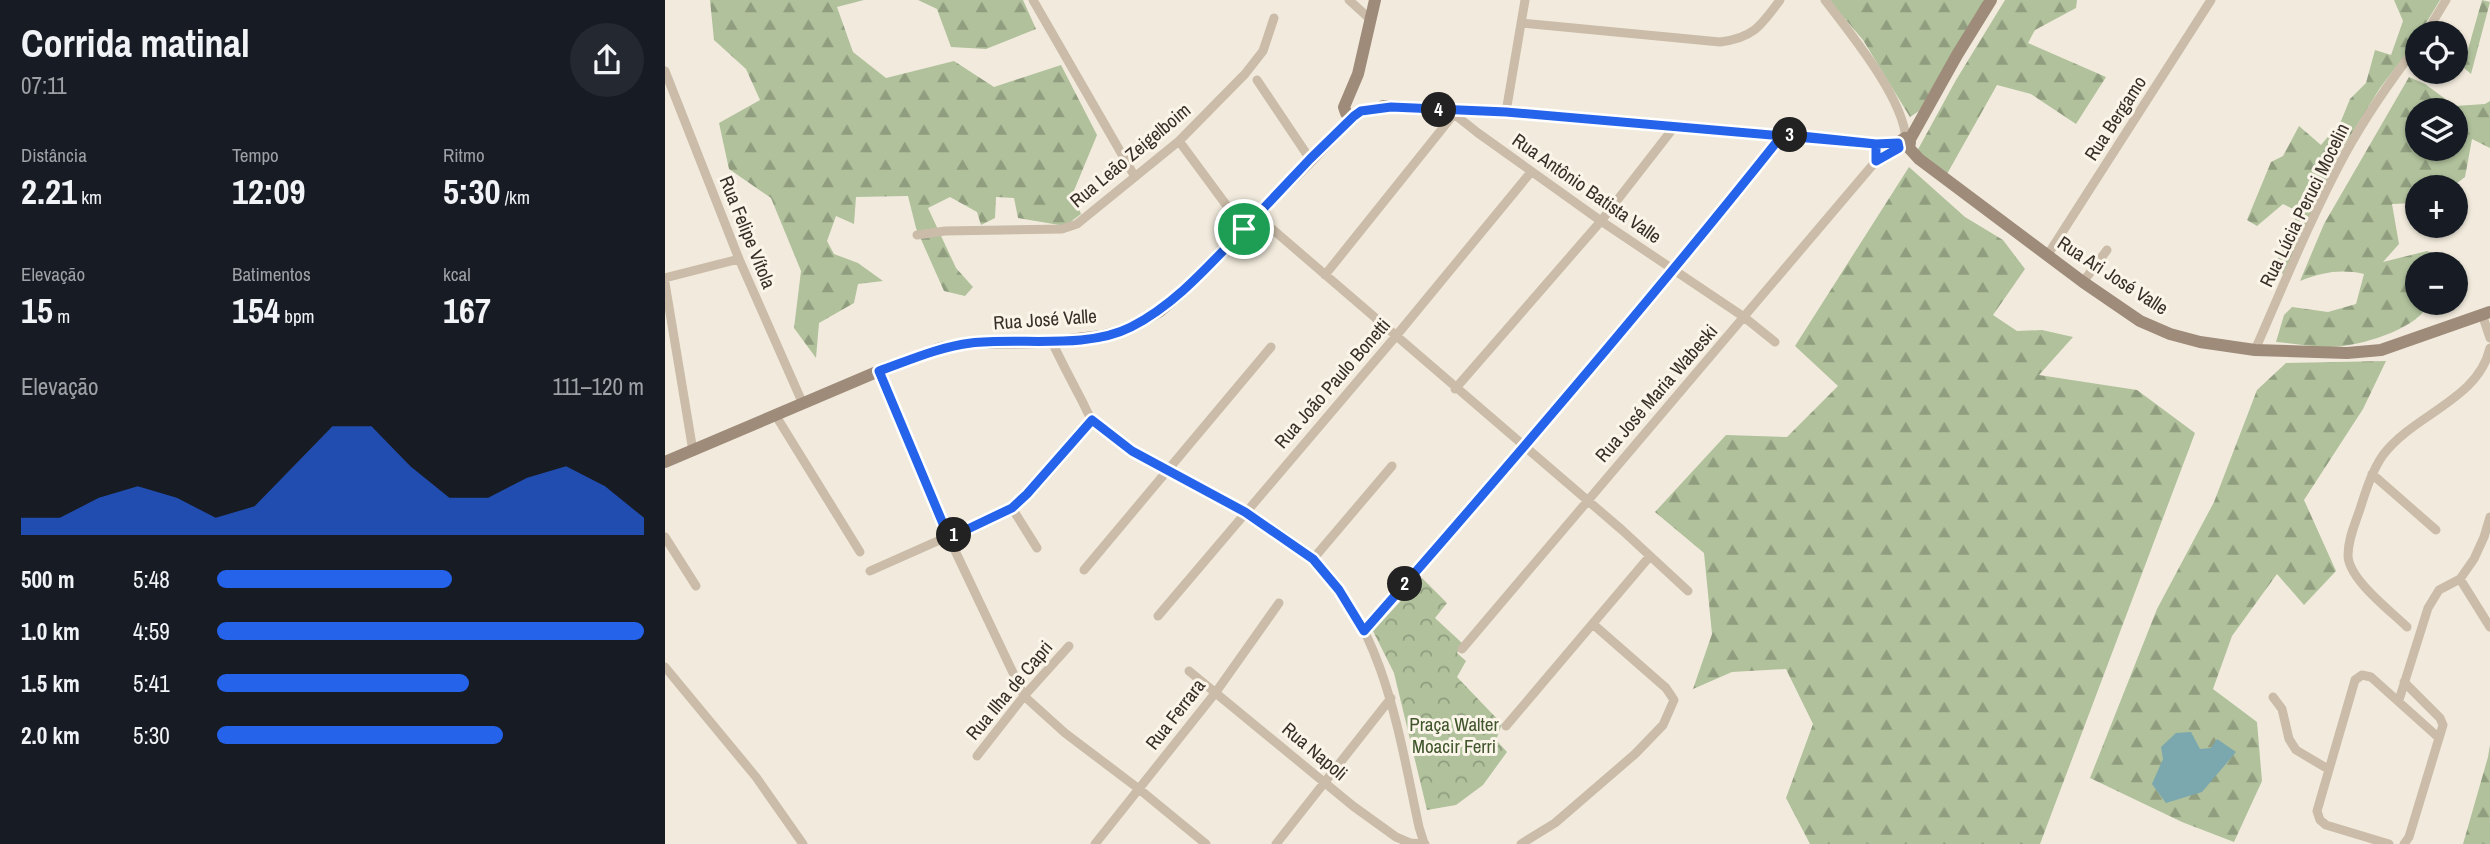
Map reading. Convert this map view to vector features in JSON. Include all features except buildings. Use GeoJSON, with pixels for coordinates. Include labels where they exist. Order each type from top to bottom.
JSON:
{"type":"FeatureCollection","features":[{"type":"Feature","properties":{"kind":"street"},"geometry":{"type":"LineString","coordinates":[[1033,0],[1135,177]]}},
{"type":"Feature","properties":{"kind":"street"},"geometry":{"type":"LineString","coordinates":[[1349,0],[1371,20]]}},
{"type":"Feature","properties":{"kind":"street","name":"Rua José Valle"},"geometry":{"type":"LineString","coordinates":[[665,462],[879,371],[941,348],[974,342],[1052,342],[1103,336],[1128,329],[1160,311],[1180,294],[1332,138],[1354,107],[1358,74],[1375,0]]}},
{"type":"Feature","properties":{"kind":"street"},"geometry":{"type":"LineString","coordinates":[[1506,112],[1525,0]]}},
{"type":"Feature","properties":{"kind":"street"},"geometry":{"type":"LineString","coordinates":[[1522,23],[1720,42],[1751,35],[1780,0]]}},
{"type":"Feature","properties":{"kind":"street"},"geometry":{"type":"LineString","coordinates":[[1825,0],[1864,50],[1898,108],[1906,139]]}},
{"type":"Feature","properties":{"kind":"street"},"geometry":{"type":"LineString","coordinates":[[1354,107],[1506,112],[1876,144],[1906,139],[1991,0]]}},
{"type":"Feature","properties":{"kind":"street","name":"Rua Bergamo"},"geometry":{"type":"LineString","coordinates":[[2047,256],[2211,0]]}},
{"type":"Feature","properties":{"kind":"street"},"geometry":{"type":"LineString","coordinates":[[2433,21],[2446,0]]}},
{"type":"Feature","properties":{"kind":"street","name":"Rua Leão Zeigelboim"},"geometry":{"type":"LineString","coordinates":[[917,235],[945,231],[1062,229],[1077,224],[1179,141],[1256,62],[1263,51],[1273,18]]}},
{"type":"Feature","properties":{"kind":"street","name":"Rua Lúcia Peruci Mocelin"},"geometry":{"type":"LineString","coordinates":[[2255,350],[2346,153],[2387,85],[2405,62]]}},
{"type":"Feature","properties":{"kind":"street","name":"Rua Felipe Vítola"},"geometry":{"type":"LineString","coordinates":[[665,71],[739,259],[803,404]]}},
{"type":"Feature","properties":{"kind":"street"},"geometry":{"type":"LineString","coordinates":[[1257,80],[1310,159]]}},
{"type":"Feature","properties":{"kind":"street"},"geometry":{"type":"LineString","coordinates":[[1325,275],[1452,112]]}},
{"type":"Feature","properties":{"kind":"street","name":"Rua Antônio Batista Valle"},"geometry":{"type":"LineString","coordinates":[[1452,112],[1531,172],[1744,317],[1775,342]]}},
{"type":"Feature","properties":{"kind":"street"},"geometry":{"type":"LineString","coordinates":[[1455,389],[1601,221],[1675,127]]}},
{"type":"Feature","properties":{"kind":"street"},"geometry":{"type":"LineString","coordinates":[[1364,631],[1526,447],[1783,134]]}},
{"type":"Feature","properties":{"kind":"street","name":"Rua José Maria Wabeski"},"geometry":{"type":"LineString","coordinates":[[1462,649],[1876,161],[1906,139]]}},
{"type":"Feature","properties":{"kind":"street","name":"Rua Ari José Valle"},"geometry":{"type":"LineString","coordinates":[[1906,139],[1919,159],[2047,256],[2140,321],[2170,334],[2200,342],[2255,350],[2314,353],[2381,350],[2486,313]]}},
{"type":"Feature","properties":{"kind":"street"},"geometry":{"type":"LineString","coordinates":[[1179,141],[1244,229]]}},
{"type":"Feature","properties":{"kind":"street"},"geometry":{"type":"LineString","coordinates":[[1876,144],[1876,161]]}},
{"type":"Feature","properties":{"kind":"street","name":"Rua João Paulo Bonetti"},"geometry":{"type":"LineString","coordinates":[[1158,616],[1396,336],[1531,172]]}},
{"type":"Feature","properties":{"kind":"street"},"geometry":{"type":"LineString","coordinates":[[1257,216],[1587,500],[1688,591]]}},
{"type":"Feature","properties":{"kind":"street"},"geometry":{"type":"LineString","coordinates":[[2083,282],[2107,250]]}},
{"type":"Feature","properties":{"kind":"street"},"geometry":{"type":"LineString","coordinates":[[693,451],[665,281],[739,259]]}},
{"type":"Feature","properties":{"kind":"street"},"geometry":{"type":"LineString","coordinates":[[2486,313],[2490,338]]}},
{"type":"Feature","properties":{"kind":"street"},"geometry":{"type":"LineString","coordinates":[[1052,342],[1092,420],[1132,451],[1245,512],[1313,559],[1339,590],[1364,631],[1391,698],[1425,844]]}},
{"type":"Feature","properties":{"kind":"street"},"geometry":{"type":"LineString","coordinates":[[1084,570],[1271,347]]}},
{"type":"Feature","properties":{"kind":"street"},"geometry":{"type":"LineString","coordinates":[[2407,627],[2352,573],[2347,557],[2350,537],[2372,474],[2384,455],[2406,432],[2472,385],[2481,373],[2490,348]]}},
{"type":"Feature","properties":{"kind":"street"},"geometry":{"type":"LineString","coordinates":[[879,371],[949,538],[1024,696],[1065,733],[1206,844]]}},
{"type":"Feature","properties":{"kind":"street"},"geometry":{"type":"LineString","coordinates":[[776,416],[860,552]]}},
{"type":"Feature","properties":{"kind":"street"},"geometry":{"type":"LineString","coordinates":[[870,571],[1012,508],[1092,420]]}},
{"type":"Feature","properties":{"kind":"street"},"geometry":{"type":"LineString","coordinates":[[1313,559],[1392,467]]}},
{"type":"Feature","properties":{"kind":"street"},"geometry":{"type":"LineString","coordinates":[[2372,474],[2436,530]]}},
{"type":"Feature","properties":{"kind":"street"},"geometry":{"type":"LineString","coordinates":[[1012,508],[1037,548]]}},
{"type":"Feature","properties":{"kind":"street"},"geometry":{"type":"LineString","coordinates":[[2399,700],[2428,608],[2439,590],[2460,579],[2474,559],[2490,517]]}},
{"type":"Feature","properties":{"kind":"street"},"geometry":{"type":"LineString","coordinates":[[665,537],[696,586]]}},
{"type":"Feature","properties":{"kind":"street"},"geometry":{"type":"LineString","coordinates":[[1506,726],[1650,556]]}},
{"type":"Feature","properties":{"kind":"street"},"geometry":{"type":"LineString","coordinates":[[2460,579],[2490,627]]}},
{"type":"Feature","properties":{"kind":"street","name":"Rua Ferrara"},"geometry":{"type":"LineString","coordinates":[[1095,844],[1216,692],[1279,603]]}},
{"type":"Feature","properties":{"kind":"street"},"geometry":{"type":"LineString","coordinates":[[1521,844],[1555,822],[1635,754],[1663,725],[1674,700],[1666,688],[1594,625]]}},
{"type":"Feature","properties":{"kind":"street","name":"Rua Ilha de Capri"},"geometry":{"type":"LineString","coordinates":[[977,756],[1024,696],[1069,646]]}},
{"type":"Feature","properties":{"kind":"street"},"geometry":{"type":"LineString","coordinates":[[665,667],[756,777],[803,844]]}},
{"type":"Feature","properties":{"kind":"street","name":"Rua Napoli"},"geometry":{"type":"LineString","coordinates":[[1189,671],[1353,806],[1396,837],[1410,843],[1425,844]]}},
{"type":"Feature","properties":{"kind":"street"},"geometry":{"type":"LineString","coordinates":[[2389,844],[2326,825],[2320,820],[2317,811],[2355,680],[2362,675],[2371,677],[2439,738]]}},
{"type":"Feature","properties":{"kind":"street"},"geometry":{"type":"LineString","coordinates":[[2403,844],[2409,838],[2443,725],[2404,682]]}},
{"type":"Feature","properties":{"kind":"street"},"geometry":{"type":"LineString","coordinates":[[2273,697],[2282,709],[2290,739],[2296,750],[2328,769]]}},
{"type":"Feature","properties":{"kind":"street"},"geometry":{"type":"LineString","coordinates":[[1276,844],[1391,698]]}},
{"type":"Feature","properties":{"kind":"green space"},"geometry":{"type":"Polygon","coordinates":[[[710,0],[864,0],[837,7],[853,52],[886,78],[954,61],[994,87],[1061,65],[1097,135],[1073,193],[1081,214],[1065,226],[1018,218],[1014,198],[996,197],[995,218],[981,225],[977,212],[950,197],[928,208],[956,268],[973,287],[965,296],[944,291],[916,228],[908,196],[856,197],[854,224],[836,216],[827,241],[834,254],[858,263],[883,281],[858,284],[854,303],[819,323],[816,358],[794,328],[801,271],[771,198],[729,169],[719,123],[760,100],[746,69],[714,40],[710,0]]]}},
{"type":"Feature","properties":{"kind":"green space"},"geometry":{"type":"Polygon","coordinates":[[[918,0],[1023,0],[1036,29],[986,49],[951,47],[937,9],[918,0]]]}},
{"type":"Feature","properties":{"kind":"green space"},"geometry":{"type":"Polygon","coordinates":[[[1829,0],[1987,0],[1919,111],[1910,117],[1863,40],[1829,0]]]}},
{"type":"Feature","properties":{"kind":"green space"},"geometry":{"type":"Polygon","coordinates":[[[2005,0],[2077,0],[2076,8],[2035,30],[2028,43],[2106,77],[2076,124],[2031,94],[1997,85],[1947,174],[1916,153],[1956,80],[2005,0]]]}},
{"type":"Feature","properties":{"kind":"green space"},"geometry":{"type":"Polygon","coordinates":[[[2394,0],[2440,0],[2427,21],[2405,21],[2405,55],[2380,88],[2339,154],[2284,274],[2271,270],[2290,237],[2297,211],[2283,204],[2257,226],[2247,220],[2271,162],[2283,156],[2299,126],[2321,145],[2341,121],[2350,99],[2366,83],[2375,50],[2391,55],[2403,21],[2394,0]]]}},
{"type":"Feature","properties":{"kind":"green space"},"geometry":{"type":"Polygon","coordinates":[[[2482,0],[2490,2],[2471,74],[2468,71],[2468,49],[2482,0]]]}},
{"type":"Feature","properties":{"kind":"green space"},"geometry":{"type":"Polygon","coordinates":[[[2405,84],[2425,84],[2444,98],[2405,98],[2405,161],[2468,161],[2465,175],[2405,175],[2405,203],[2392,204],[2399,244],[2383,262],[2405,256],[2405,315],[2420,315],[2392,332],[2343,346],[2318,347],[2276,342],[2284,315],[2292,307],[2328,312],[2356,304],[2364,274],[2332,272],[2300,281],[2324,224],[2405,84]]]}},
{"type":"Feature","properties":{"kind":"green space"},"geometry":{"type":"Polygon","coordinates":[[[2490,101],[2490,148],[2472,139],[2468,161],[2468,105],[2490,101]]]}},
{"type":"Feature","properties":{"kind":"green space"},"geometry":{"type":"Polygon","coordinates":[[[1909,167],[1965,217],[2003,240],[2025,269],[1993,315],[2017,331],[2042,330],[2073,337],[2039,375],[2137,390],[2195,433],[2040,844],[1810,844],[1786,798],[1813,724],[1786,669],[1732,672],[1693,689],[1712,634],[1704,553],[1655,512],[1726,435],[1787,437],[1838,386],[1795,346],[1909,167]]]}},
{"type":"Feature","properties":{"kind":"green space"},"geometry":{"type":"Polygon","coordinates":[[[2386,361],[2363,409],[2304,500],[2336,571],[2304,605],[2277,574],[2232,636],[2213,689],[2257,722],[2262,781],[2234,842],[2182,822],[2090,778],[2157,609],[2214,502],[2257,390],[2286,363],[2386,361]]]}},
{"type":"Feature","properties":{"kind":"green space","name":"Praça Walter Moacir Ferri"},"geometry":{"type":"Polygon","coordinates":[[[1422,578],[1447,603],[1435,618],[1462,643],[1457,653],[1466,661],[1457,677],[1502,724],[1496,740],[1507,752],[1483,785],[1456,805],[1427,810],[1394,673],[1373,631],[1422,578]]]}},
{"type":"Feature","properties":{"kind":"green space"},"geometry":{"type":"Polygon","coordinates":[[[2490,745],[2490,844],[2463,844],[2488,757],[2490,745]]]}},
{"type":"Feature","properties":{"kind":"water"},"geometry":{"type":"Polygon","coordinates":[[[2191,732],[2200,749],[2211,748],[2217,739],[2236,752],[2202,792],[2166,803],[2152,784],[2163,759],[2161,747],[2176,733],[2191,732]]]}},
{"type":"Feature","properties":{"kind":"route"},"geometry":{"type":"LineString","coordinates":[[1244,229],[1180,294],[1160,311],[1128,329],[1103,336],[1052,342],[974,342],[941,348],[879,371],[949,538],[1012,508],[1092,420],[1132,451],[1245,512],[1286,538],[1313,559],[1339,590],[1364,631],[1526,447],[1783,134],[1876,144],[1898,143],[1899,148],[1876,161],[1876,144],[1783,134],[1506,112],[1391,107],[1361,111],[1354,116],[1244,229]]}}]}
